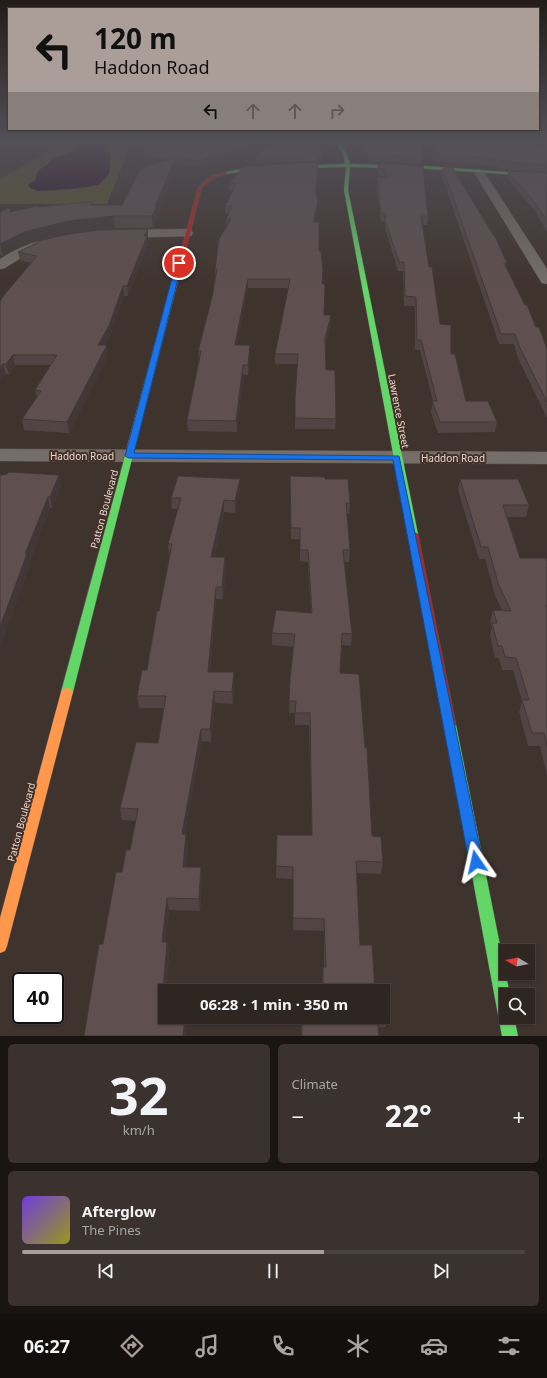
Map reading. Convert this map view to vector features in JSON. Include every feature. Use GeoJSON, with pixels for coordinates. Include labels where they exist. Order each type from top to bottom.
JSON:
{"type":"FeatureCollection","features":[{"type":"Feature","properties":{"kind":"street","name":"Patton Boulevard"},"geometry":{"type":"LineString","coordinates":[[0,946],[186,233],[199,190]]}},
{"type":"Feature","properties":{"kind":"street","name":"Lawrence Street"},"geometry":{"type":"LineString","coordinates":[[346,190],[396,457],[510,1036]]}},
{"type":"Feature","properties":{"kind":"street"},"geometry":{"type":"LineString","coordinates":[[491,190],[547,280]]}},
{"type":"Feature","properties":{"kind":"street"},"geometry":{"type":"LineString","coordinates":[[107,234],[186,233]]}},
{"type":"Feature","properties":{"kind":"street"},"geometry":{"type":"LineString","coordinates":[[0,265],[26,250],[59,240]]}},
{"type":"Feature","properties":{"kind":"street","name":"Haddon Road"},"geometry":{"type":"LineString","coordinates":[[0,455],[547,458]]}},
{"type":"Feature","properties":{"kind":"shaded area"},"geometry":{"type":"Polygon","coordinates":[[[0,190],[113,190],[107,204],[0,204],[0,190]]]}},
{"type":"Feature","properties":{"kind":"building"},"geometry":{"type":"Polygon","coordinates":[[[130,190],[162,190],[152,216],[114,216],[68,221],[24,232],[0,244],[0,212],[9,208],[11,210],[9,212],[37,206],[90,202],[91,205],[122,205],[130,190]]]}},
{"type":"Feature","properties":{"kind":"building"},"geometry":{"type":"Polygon","coordinates":[[[233,190],[316,190],[318,203],[313,222],[319,222],[319,251],[321,251],[323,270],[322,284],[325,284],[324,315],[331,315],[325,339],[326,370],[335,370],[336,419],[295,418],[298,354],[275,354],[290,279],[248,279],[235,345],[250,345],[248,365],[243,365],[236,421],[187,420],[201,351],[198,351],[212,297],[217,269],[215,269],[219,239],[231,219],[226,219],[232,206],[225,206],[233,190]]]}},
{"type":"Feature","properties":{"kind":"building"},"geometry":{"type":"Polygon","coordinates":[[[378,190],[425,190],[428,216],[421,216],[429,267],[432,267],[440,324],[451,325],[451,354],[455,354],[466,401],[488,401],[497,422],[440,422],[432,401],[437,401],[421,340],[417,340],[416,297],[405,296],[404,262],[399,262],[385,220],[386,214],[381,213],[378,190]]]}},
{"type":"Feature","properties":{"kind":"building"},"geometry":{"type":"Polygon","coordinates":[[[451,190],[466,190],[495,236],[507,263],[504,263],[525,305],[527,305],[536,327],[539,327],[547,349],[547,402],[520,348],[515,334],[501,334],[451,190]]]}},
{"type":"Feature","properties":{"kind":"building"},"geometry":{"type":"Polygon","coordinates":[[[524,190],[547,190],[547,221],[536,204],[524,190]]]}},
{"type":"Feature","properties":{"kind":"building"},"geometry":{"type":"Polygon","coordinates":[[[148,229],[144,236],[147,236],[127,286],[123,286],[109,326],[98,345],[107,345],[67,422],[22,419],[41,391],[35,390],[57,355],[13,355],[6,364],[3,364],[0,368],[0,301],[37,256],[18,252],[43,240],[63,235],[98,230],[148,229]]]}},
{"type":"Feature","properties":{"kind":"building"},"geometry":{"type":"Polygon","coordinates":[[[9,472],[59,475],[50,497],[48,497],[25,554],[27,554],[0,627],[0,475],[7,474],[9,472]]]}},
{"type":"Feature","properties":{"kind":"building"},"geometry":{"type":"Polygon","coordinates":[[[178,476],[240,479],[235,501],[224,500],[211,557],[225,557],[222,587],[216,587],[208,672],[234,672],[232,692],[214,691],[210,729],[201,729],[182,834],[186,834],[183,867],[201,867],[199,899],[167,898],[162,942],[167,942],[164,984],[158,984],[158,1024],[184,1024],[183,1036],[84,1036],[99,944],[103,944],[116,872],[122,872],[126,850],[130,850],[138,809],[120,808],[136,742],[158,743],[166,696],[137,696],[142,670],[147,670],[157,611],[159,611],[172,544],[168,544],[181,498],[171,498],[178,476]]]}},
{"type":"Feature","properties":{"kind":"building"},"geometry":{"type":"Polygon","coordinates":[[[290,476],[348,479],[350,503],[346,503],[350,550],[343,550],[352,634],[342,633],[340,673],[359,674],[365,748],[367,748],[372,836],[381,837],[383,862],[356,861],[360,945],[372,945],[375,984],[323,984],[323,967],[326,967],[324,919],[293,918],[293,867],[276,866],[277,835],[312,835],[310,713],[295,713],[296,701],[289,701],[295,634],[272,633],[276,610],[312,613],[308,550],[300,550],[300,528],[291,528],[290,476]]]}},
{"type":"Feature","properties":{"kind":"building"},"geometry":{"type":"Polygon","coordinates":[[[460,479],[518,479],[529,505],[503,505],[520,558],[546,558],[547,562],[547,747],[544,733],[532,733],[522,700],[529,700],[516,658],[505,657],[502,646],[498,646],[492,623],[497,623],[493,610],[511,611],[498,583],[488,547],[481,547],[460,479]]]}},
{"type":"Feature","properties":{"kind":"building"},"geometry":{"type":"Polygon","coordinates":[[[302,1024],[378,1024],[379,1036],[302,1036],[302,1024]]]}},
{"type":"Feature","properties":{"kind":"traffic: fast"},"geometry":{"type":"LineString","coordinates":[[346,190],[413,534]]}},
{"type":"Feature","properties":{"kind":"traffic: fast"},"geometry":{"type":"LineString","coordinates":[[67,692],[131,447]]}},
{"type":"Feature","properties":{"kind":"traffic: fast"},"geometry":{"type":"LineString","coordinates":[[450,725],[510,1036]]}},
{"type":"Feature","properties":{"kind":"traffic: slow"},"geometry":{"type":"LineString","coordinates":[[131,447],[180,261]]}},
{"type":"Feature","properties":{"kind":"traffic: slow"},"geometry":{"type":"LineString","coordinates":[[0,946],[67,692]]}},
{"type":"Feature","properties":{"kind":"traffic: jam"},"geometry":{"type":"LineString","coordinates":[[180,261],[199,190]]}},
{"type":"Feature","properties":{"kind":"traffic: jam"},"geometry":{"type":"LineString","coordinates":[[413,534],[450,725]]}},
{"type":"Feature","properties":{"kind":"route"},"geometry":{"type":"LineString","coordinates":[[179,263],[129,456],[396,457],[476,862]]}}]}
